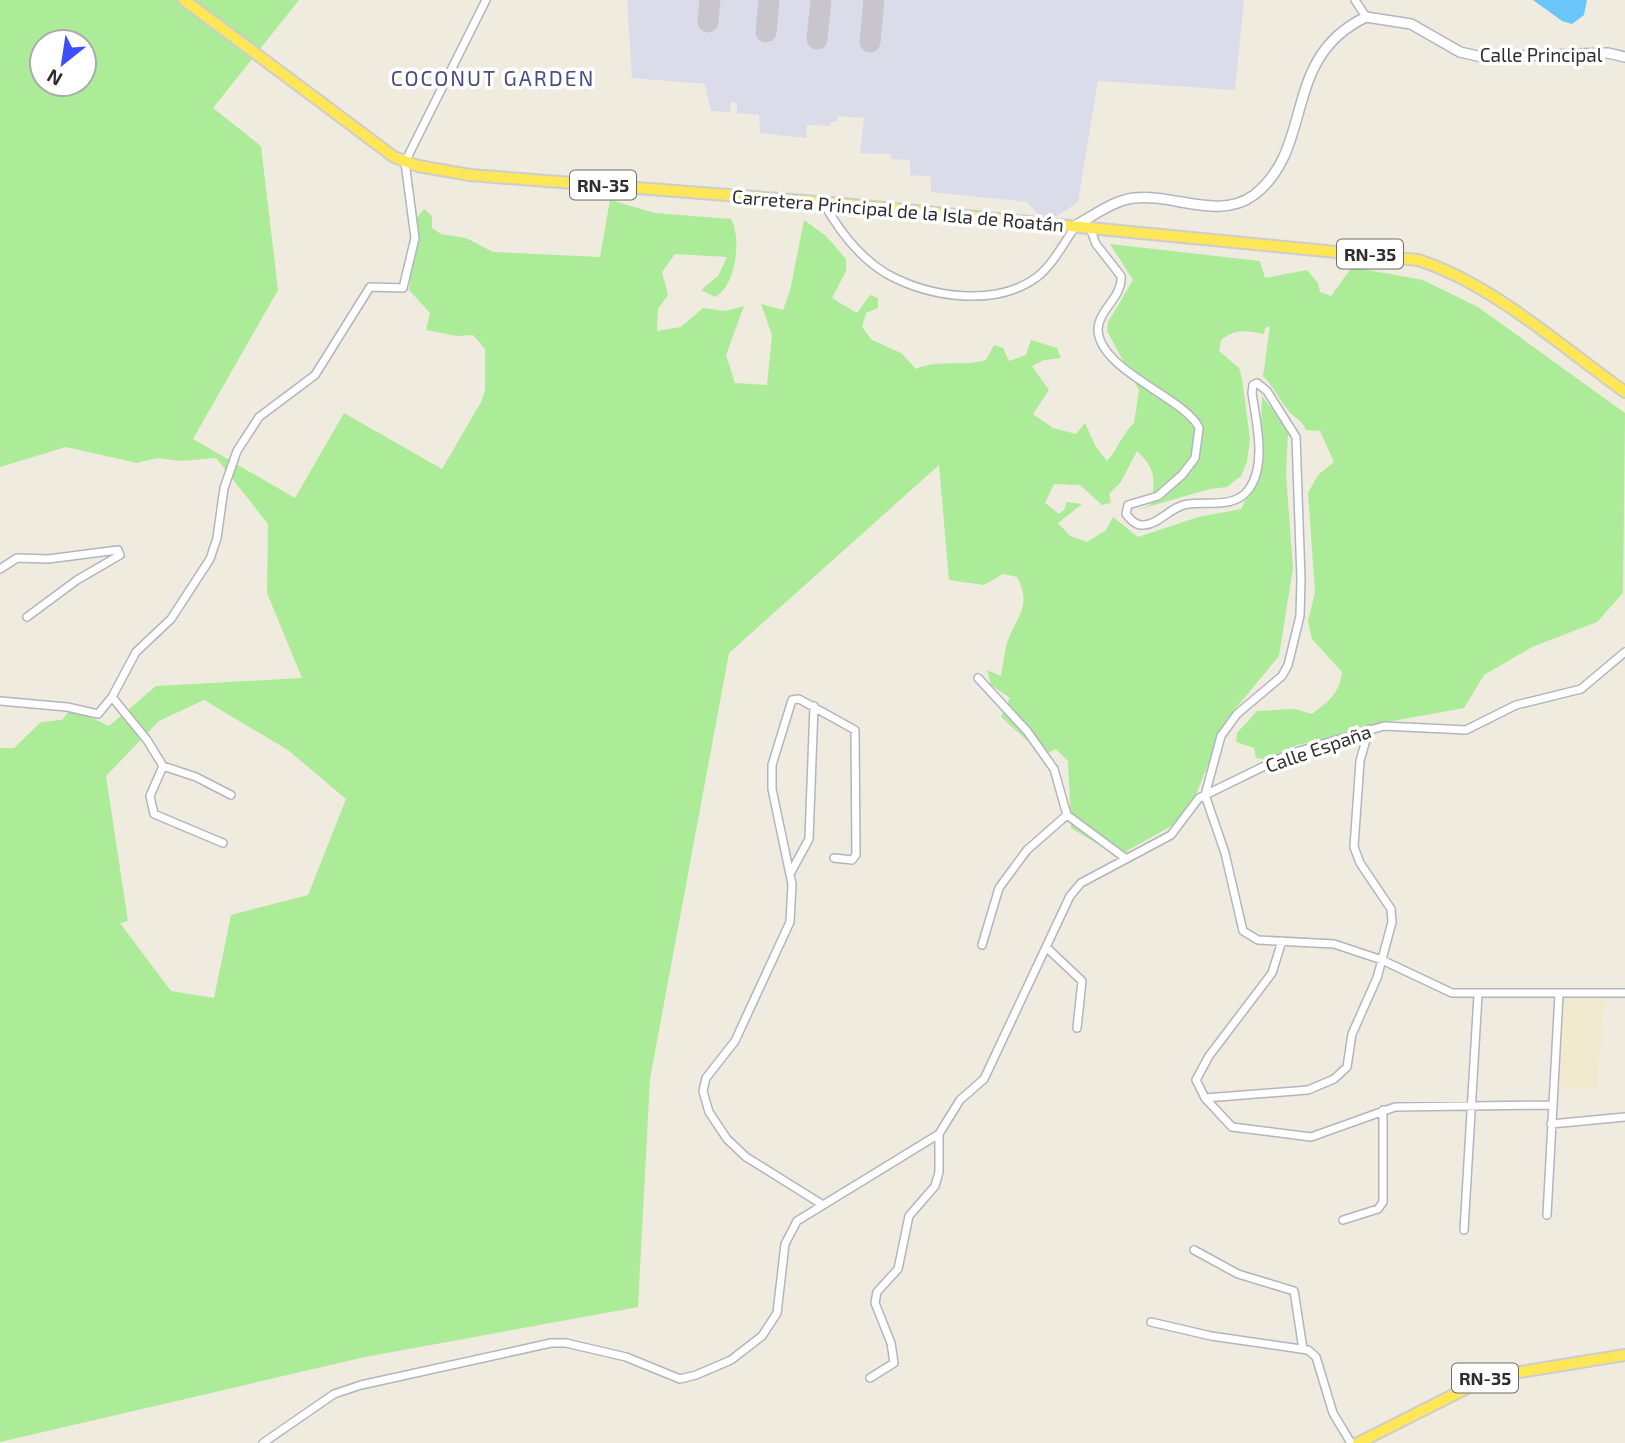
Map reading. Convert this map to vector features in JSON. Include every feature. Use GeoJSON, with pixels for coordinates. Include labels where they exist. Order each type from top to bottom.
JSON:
{"type":"FeatureCollection","features":[{"type":"Feature","properties":{"kind":"main road","name":"Carretera Principal de la Isla de Roatán"},"geometry":{"type":"LineString","coordinates":[[184,0],[358,134],[405,162],[470,175],[823,202],[1418,260],[1451,271],[1483,288],[1625,392]]}},
{"type":"Feature","properties":{"kind":"main road","name":"RN-35"},"geometry":{"type":"LineString","coordinates":[[1358,1443],[1489,1377],[1625,1355]]}},
{"type":"Feature","properties":{"kind":"street"},"geometry":{"type":"LineString","coordinates":[[0,701],[67,707],[98,714],[112,697],[136,652],[171,619],[209,559],[217,538],[228,476],[237,451],[260,417],[315,375],[370,287],[403,288],[415,238],[405,162],[486,0]]}},
{"type":"Feature","properties":{"kind":"street"},"geometry":{"type":"LineString","coordinates":[[823,202],[835,224],[886,273],[922,289],[960,296],[999,293],[1020,288],[1039,276],[1076,225],[1133,198],[1210,206],[1233,205],[1252,197],[1281,164],[1308,80],[1324,48],[1338,34],[1366,17],[1355,0]]}},
{"type":"Feature","properties":{"kind":"street","name":"Calle Principal"},"geometry":{"type":"LineString","coordinates":[[1366,17],[1411,24],[1460,52],[1482,57],[1608,53],[1625,57]]}},
{"type":"Feature","properties":{"kind":"street"},"geometry":{"type":"LineString","coordinates":[[262,1443],[317,1404],[342,1391],[551,1343],[566,1343],[626,1357],[680,1378],[696,1376],[731,1360],[762,1336],[777,1312],[782,1262],[790,1230],[797,1221],[939,1133],[960,1100],[991,1069],[1070,897],[1081,883],[1171,835],[1205,795],[1221,736],[1237,714],[1282,676],[1291,655],[1300,616],[1301,579],[1296,437],[1267,391],[1257,383],[1253,385],[1257,457],[1250,488],[1241,497],[1229,502],[1182,505],[1148,525],[1140,526],[1131,521],[1126,514],[1128,505],[1165,492],[1195,458],[1199,428],[1188,413],[1138,380],[1102,342],[1098,330],[1100,320],[1120,289],[1121,276],[1096,244],[1090,228]]}},
{"type":"Feature","properties":{"kind":"street"},"geometry":{"type":"LineString","coordinates":[[0,569],[17,558],[48,559],[118,550],[120,555],[76,580],[27,617]]}},
{"type":"Feature","properties":{"kind":"street","name":"Calle España"},"geometry":{"type":"LineString","coordinates":[[1205,795],[1289,754],[1369,729],[1384,726],[1466,730],[1517,705],[1581,689],[1625,652]]}},
{"type":"Feature","properties":{"kind":"street"},"geometry":{"type":"LineString","coordinates":[[978,678],[1027,732],[1054,769],[1067,815],[1125,858]]}},
{"type":"Feature","properties":{"kind":"street"},"geometry":{"type":"LineString","coordinates":[[112,697],[163,766],[196,777],[231,796]]}},
{"type":"Feature","properties":{"kind":"street"},"geometry":{"type":"LineString","coordinates":[[824,1205],[746,1157],[727,1139],[709,1112],[702,1091],[706,1078],[735,1041],[790,922],[790,873],[772,789],[772,765],[792,700],[799,699],[814,706],[855,730],[856,855],[852,860],[834,858]]}},
{"type":"Feature","properties":{"kind":"street"},"geometry":{"type":"LineString","coordinates":[[790,873],[809,839],[814,706]]}},
{"type":"Feature","properties":{"kind":"street"},"geometry":{"type":"LineString","coordinates":[[1205,1098],[1308,1090],[1342,1074],[1347,1067],[1352,1034],[1372,993],[1392,922],[1391,909],[1360,863],[1354,847],[1360,761],[1369,729]]}},
{"type":"Feature","properties":{"kind":"street"},"geometry":{"type":"LineString","coordinates":[[163,766],[150,796],[155,814],[223,843]]}},
{"type":"Feature","properties":{"kind":"street"},"geometry":{"type":"LineString","coordinates":[[1205,795],[1225,853],[1243,931],[1258,940],[1334,944],[1382,960],[1445,991],[1478,995],[1625,993]]}},
{"type":"Feature","properties":{"kind":"street"},"geometry":{"type":"LineString","coordinates":[[982,945],[999,888],[1027,850],[1067,815]]}},
{"type":"Feature","properties":{"kind":"street"},"geometry":{"type":"LineString","coordinates":[[1282,941],[1272,972],[1209,1056],[1196,1080],[1205,1098],[1232,1127],[1311,1137],[1323,1135],[1395,1107],[1551,1105]]}},
{"type":"Feature","properties":{"kind":"street"},"geometry":{"type":"LineString","coordinates":[[1046,947],[1082,981],[1077,1028]]}},
{"type":"Feature","properties":{"kind":"street"},"geometry":{"type":"LineString","coordinates":[[1547,1214],[1559,994]]}},
{"type":"Feature","properties":{"kind":"street"},"geometry":{"type":"LineString","coordinates":[[1464,1230],[1478,995]]}},
{"type":"Feature","properties":{"kind":"street"},"geometry":{"type":"LineString","coordinates":[[1343,1220],[1378,1209],[1383,1202],[1383,1110]]}},
{"type":"Feature","properties":{"kind":"street"},"geometry":{"type":"LineString","coordinates":[[1551,1124],[1625,1117]]}},
{"type":"Feature","properties":{"kind":"street"},"geometry":{"type":"LineString","coordinates":[[870,1378],[894,1363],[891,1343],[875,1303],[877,1292],[898,1269],[909,1216],[935,1186],[939,1171],[939,1133]]}},
{"type":"Feature","properties":{"kind":"street"},"geometry":{"type":"LineString","coordinates":[[1195,1250],[1238,1274],[1294,1291],[1303,1349]]}},
{"type":"Feature","properties":{"kind":"street"},"geometry":{"type":"LineString","coordinates":[[1151,1322],[1211,1336],[1303,1349],[1315,1357],[1333,1413],[1351,1443]]}},
{"type":"Feature","properties":{"kind":"shaded area"},"geometry":{"type":"Polygon","coordinates":[[[627,0],[1244,0],[1235,90],[1098,81],[1078,202],[1057,216],[1040,217],[1027,202],[931,192],[931,177],[910,175],[910,160],[891,159],[891,154],[860,153],[864,118],[838,116],[837,122],[831,122],[830,126],[807,125],[806,138],[760,133],[759,115],[737,113],[737,103],[731,102],[730,112],[711,111],[705,84],[632,78],[627,0]]]}},
{"type":"Feature","properties":{"kind":"shaded area"},"geometry":{"type":"Polygon","coordinates":[[[1562,997],[1605,997],[1597,1088],[1558,1088],[1562,997]]]}},
{"type":"Feature","properties":{"kind":"green space"},"geometry":{"type":"Polygon","coordinates":[[[0,0],[299,0],[213,108],[261,146],[278,290],[193,439],[295,498],[344,413],[442,469],[481,402],[485,391],[485,349],[473,335],[457,336],[426,330],[430,313],[409,290],[416,219],[424,209],[432,216],[432,228],[441,234],[466,238],[493,252],[600,257],[610,200],[655,213],[731,219],[736,250],[728,283],[715,297],[701,290],[718,276],[727,257],[675,254],[662,272],[668,295],[658,309],[657,331],[681,327],[703,308],[725,311],[744,306],[726,355],[735,383],[767,385],[772,335],[761,304],[783,310],[790,291],[804,220],[826,236],[846,259],[846,271],[832,298],[857,313],[870,295],[878,298],[878,308],[866,313],[862,327],[872,340],[901,353],[916,369],[932,364],[986,360],[994,345],[1003,348],[1009,361],[1026,355],[1031,340],[1057,348],[1061,358],[1044,360],[1032,366],[1049,390],[1033,414],[1053,428],[1076,434],[1085,423],[1096,447],[1107,461],[1134,423],[1139,390],[1107,331],[1108,322],[1133,280],[1110,244],[1260,261],[1265,278],[1307,270],[1318,283],[1320,292],[1331,296],[1352,267],[1423,280],[1478,307],[1625,413],[1623,593],[1597,622],[1532,647],[1484,675],[1464,708],[1381,723],[1362,731],[1297,745],[1268,760],[1256,758],[1254,748],[1236,742],[1237,733],[1257,711],[1295,709],[1312,714],[1332,696],[1341,679],[1342,672],[1312,639],[1308,621],[1315,592],[1308,493],[1318,475],[1334,462],[1320,431],[1306,430],[1263,376],[1270,326],[1265,328],[1264,334],[1241,331],[1226,336],[1221,340],[1219,351],[1239,368],[1250,439],[1247,462],[1241,476],[1227,487],[1210,489],[1137,510],[1150,505],[1154,482],[1151,469],[1137,451],[1121,482],[1109,494],[1111,503],[1102,505],[1080,485],[1054,484],[1045,503],[1059,514],[1065,509],[1066,502],[1082,504],[1058,523],[1070,536],[1087,542],[1106,530],[1113,517],[1138,537],[1198,517],[1241,509],[1260,471],[1262,396],[1288,431],[1286,474],[1293,568],[1279,656],[1226,720],[1193,802],[1175,824],[1118,856],[1071,828],[1068,761],[1056,749],[1043,755],[1001,717],[1010,698],[991,685],[987,670],[1001,676],[1007,643],[1023,604],[1022,587],[1017,577],[1003,574],[984,585],[949,580],[939,465],[729,653],[650,1079],[638,1307],[365,1357],[0,1442],[0,748],[14,748],[41,722],[62,720],[71,708],[109,726],[156,686],[302,678],[267,593],[268,524],[216,458],[181,461],[157,458],[137,463],[66,447],[0,467],[0,0]],[[204,700],[159,721],[106,776],[128,921],[120,923],[171,991],[214,998],[231,915],[308,895],[346,799],[288,750],[204,700]]]}},
{"type":"Feature","properties":{"kind":"water"},"geometry":{"type":"Polygon","coordinates":[[[1533,0],[1587,0],[1584,15],[1572,24],[1562,21],[1533,0]]]}},
{"type":"Feature","properties":{"kind":"taxiway"},"geometry":{"type":"LineString","coordinates":[[708,22],[710,0]]}},
{"type":"Feature","properties":{"kind":"taxiway"},"geometry":{"type":"LineString","coordinates":[[766,32],[769,0]]}},
{"type":"Feature","properties":{"kind":"taxiway"},"geometry":{"type":"LineString","coordinates":[[817,39],[821,0]]}},
{"type":"Feature","properties":{"kind":"taxiway"},"geometry":{"type":"LineString","coordinates":[[870,42],[874,0]]}},
{"type":"Feature","properties":{"kind":"district","name":"COCONUT GARDEN"},"geometry":{"type":"Point","coordinates":[493,77]}}]}
